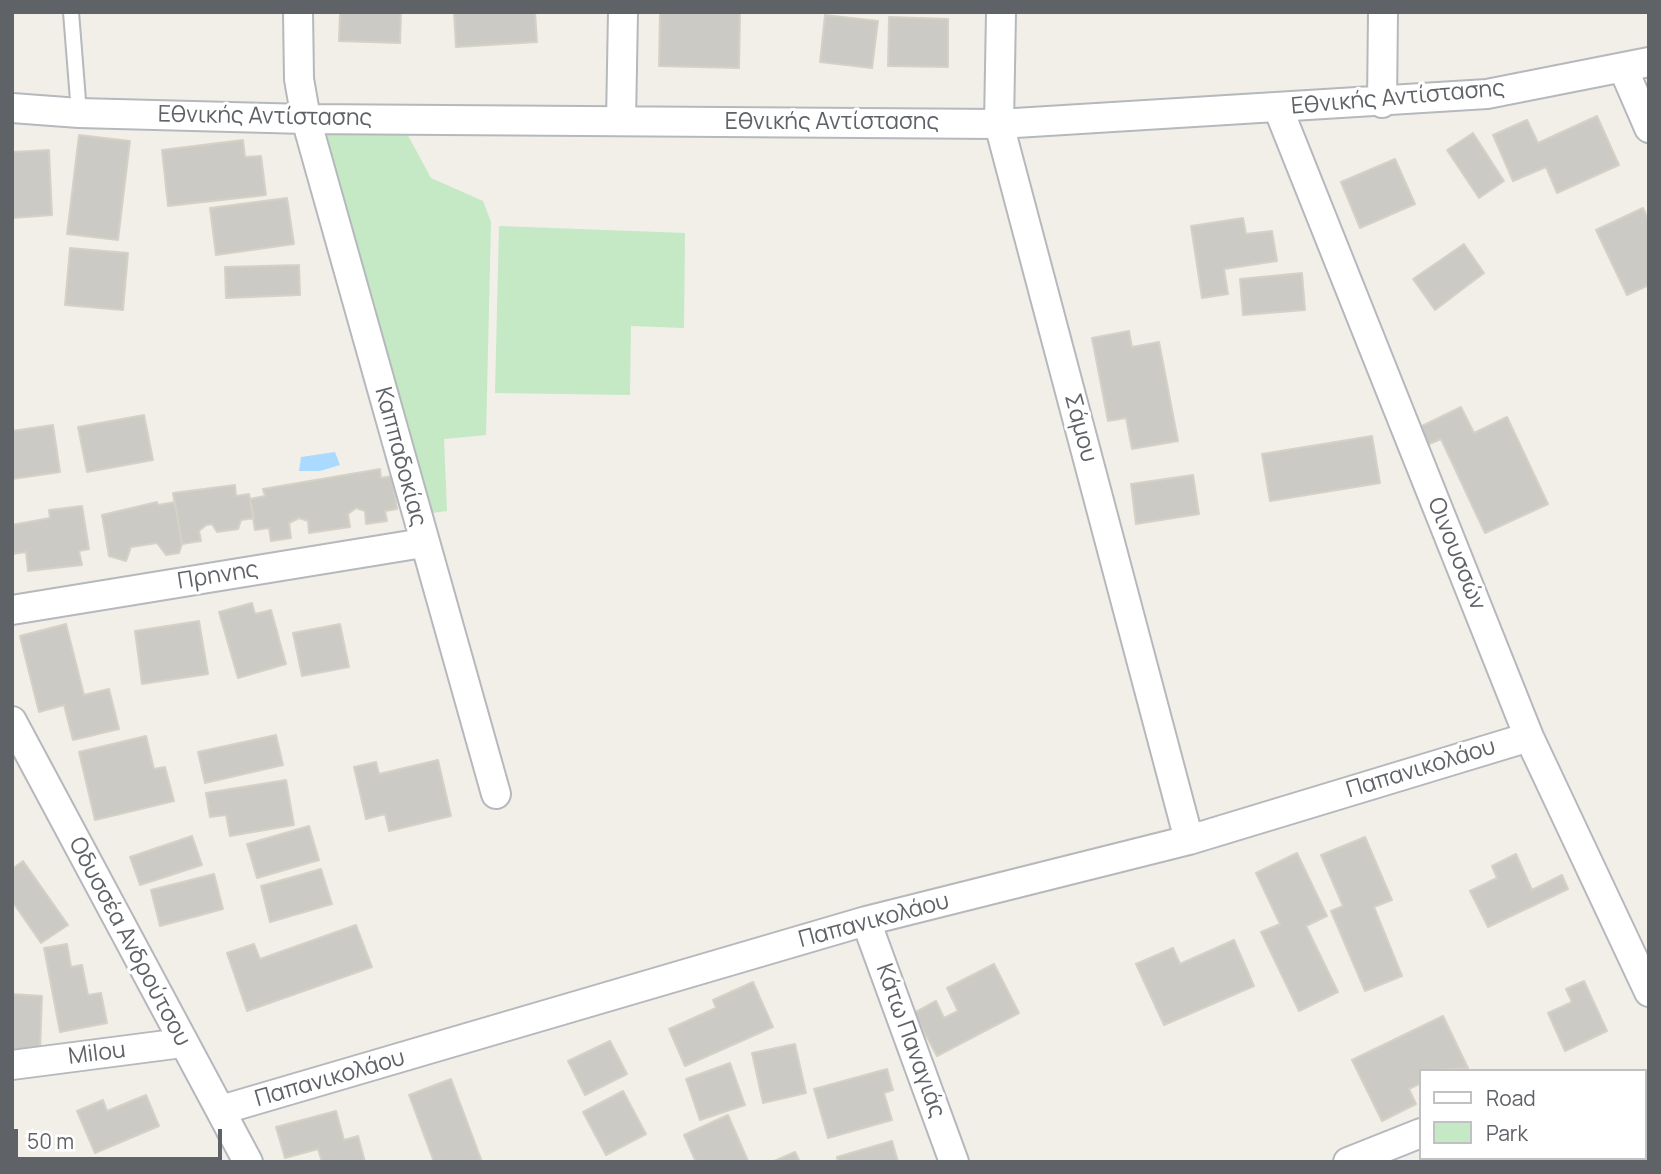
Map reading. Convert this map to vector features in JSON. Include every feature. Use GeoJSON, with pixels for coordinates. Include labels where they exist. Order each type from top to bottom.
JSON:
{"type":"FeatureCollection","features":[{"type":"Feature","properties":{"kind":"street","name":"Καππαδοκίας"},"geometry":{"type":"LineString","coordinates":[[298,12],[299,79],[306,119],[423,543],[496,794]]}},
{"type":"Feature","properties":{"kind":"street"},"geometry":{"type":"LineString","coordinates":[[621,121],[623,12]]}},
{"type":"Feature","properties":{"kind":"street","name":"Σάμου"},"geometry":{"type":"LineString","coordinates":[[1001,12],[999,124],[1189,840]]}},
{"type":"Feature","properties":{"kind":"street"},"geometry":{"type":"LineString","coordinates":[[1382,103],[1383,12]]}},
{"type":"Feature","properties":{"kind":"street","name":"Εθνικής Αντίστασης"},"geometry":{"type":"LineString","coordinates":[[12,108],[79,113],[306,119],[999,124],[1382,103],[1487,94],[1636,65]]}},
{"type":"Feature","properties":{"kind":"street"},"geometry":{"type":"LineString","coordinates":[[1636,65],[1649,128]]}},
{"type":"Feature","properties":{"kind":"street","name":"Οινουσσών"},"geometry":{"type":"LineString","coordinates":[[1278,108],[1528,737],[1649,992]]}},
{"type":"Feature","properties":{"kind":"street","name":"Πρηνης"},"geometry":{"type":"LineString","coordinates":[[12,610],[423,543]]}},
{"type":"Feature","properties":{"kind":"street","name":"Οδυσσέα Ανδρούτσου"},"geometry":{"type":"LineString","coordinates":[[12,721],[248,1162]]}},
{"type":"Feature","properties":{"kind":"street","name":"Παπανικολάου"},"geometry":{"type":"LineString","coordinates":[[221,1110],[866,921],[1189,840],[1528,737]]}},
{"type":"Feature","properties":{"kind":"street","name":"Κάτω Παναγιάς"},"geometry":{"type":"LineString","coordinates":[[866,921],[954,1162]]}},
{"type":"Feature","properties":{"kind":"street","name":"Milou"},"geometry":{"type":"LineString","coordinates":[[12,1065],[182,1043]]}},
{"type":"Feature","properties":{"kind":"street"},"geometry":{"type":"LineString","coordinates":[[1348,1162],[1420,1133]]}},
{"type":"Feature","properties":{"kind":"lane"},"geometry":{"type":"LineString","coordinates":[[71,12],[79,113]]}},
{"type":"Feature","properties":{"kind":"green space"},"geometry":{"type":"Polygon","coordinates":[[[405,130],[431,178],[483,201],[491,222],[486,435],[444,439],[447,511],[417,515],[305,131],[405,130]]]}},
{"type":"Feature","properties":{"kind":"green space"},"geometry":{"type":"Polygon","coordinates":[[[499,226],[685,233],[684,328],[631,326],[630,395],[495,393],[499,226]]]}},
{"type":"Feature","properties":{"kind":"water"},"geometry":{"type":"Polygon","coordinates":[[[335,452],[340,465],[320,471],[299,471],[301,457],[335,452]]]}},
{"type":"Feature","properties":{"kind":"building"},"geometry":{"type":"Polygon","coordinates":[[[340,12],[401,12],[400,43],[339,41],[340,12]]]}},
{"type":"Feature","properties":{"kind":"building"},"geometry":{"type":"Polygon","coordinates":[[[454,12],[535,12],[537,42],[456,47],[454,12]]]}},
{"type":"Feature","properties":{"kind":"building"},"geometry":{"type":"Polygon","coordinates":[[[660,12],[740,12],[739,68],[659,66],[660,12]]]}},
{"type":"Feature","properties":{"kind":"building"},"geometry":{"type":"Polygon","coordinates":[[[825,15],[878,21],[872,68],[820,62],[825,15]]]}},
{"type":"Feature","properties":{"kind":"building"},"geometry":{"type":"Polygon","coordinates":[[[889,17],[948,19],[948,67],[888,66],[889,17]]]}},
{"type":"Feature","properties":{"kind":"building"},"geometry":{"type":"Polygon","coordinates":[[[1597,116],[1619,165],[1557,193],[1546,167],[1513,181],[1493,135],[1527,120],[1538,143],[1597,116]]]}},
{"type":"Feature","properties":{"kind":"building"},"geometry":{"type":"Polygon","coordinates":[[[1473,133],[1504,181],[1479,198],[1447,150],[1473,133]]]}},
{"type":"Feature","properties":{"kind":"building"},"geometry":{"type":"Polygon","coordinates":[[[79,135],[130,141],[118,240],[67,234],[79,135]]]}},
{"type":"Feature","properties":{"kind":"building"},"geometry":{"type":"Polygon","coordinates":[[[243,140],[245,157],[261,156],[266,195],[168,206],[162,150],[243,140]]]}},
{"type":"Feature","properties":{"kind":"building"},"geometry":{"type":"Polygon","coordinates":[[[49,150],[52,215],[12,218],[12,152],[49,150]]]}},
{"type":"Feature","properties":{"kind":"building"},"geometry":{"type":"Polygon","coordinates":[[[1395,159],[1415,204],[1360,228],[1341,182],[1395,159]]]}},
{"type":"Feature","properties":{"kind":"building"},"geometry":{"type":"Polygon","coordinates":[[[287,198],[294,244],[216,255],[210,208],[287,198]]]}},
{"type":"Feature","properties":{"kind":"building"},"geometry":{"type":"Polygon","coordinates":[[[1643,208],[1649,221],[1649,285],[1627,295],[1596,230],[1643,208]]]}},
{"type":"Feature","properties":{"kind":"building"},"geometry":{"type":"Polygon","coordinates":[[[1243,218],[1246,234],[1272,231],[1277,261],[1224,269],[1228,294],[1202,298],[1191,226],[1243,218]]]}},
{"type":"Feature","properties":{"kind":"building"},"geometry":{"type":"Polygon","coordinates":[[[1464,244],[1484,273],[1435,310],[1413,279],[1464,244]]]}},
{"type":"Feature","properties":{"kind":"building"},"geometry":{"type":"Polygon","coordinates":[[[70,248],[128,253],[123,310],[65,305],[70,248]]]}},
{"type":"Feature","properties":{"kind":"building"},"geometry":{"type":"Polygon","coordinates":[[[299,265],[300,295],[226,298],[225,267],[299,265]]]}},
{"type":"Feature","properties":{"kind":"building"},"geometry":{"type":"Polygon","coordinates":[[[1302,273],[1305,310],[1243,315],[1240,279],[1302,273]]]}},
{"type":"Feature","properties":{"kind":"building"},"geometry":{"type":"Polygon","coordinates":[[[1129,331],[1132,347],[1159,342],[1178,441],[1132,449],[1126,418],[1108,421],[1092,338],[1129,331]]]}},
{"type":"Feature","properties":{"kind":"building"},"geometry":{"type":"Polygon","coordinates":[[[1461,407],[1474,433],[1507,417],[1548,504],[1485,533],[1441,439],[1427,445],[1420,427],[1461,407]]]}},
{"type":"Feature","properties":{"kind":"building"},"geometry":{"type":"Polygon","coordinates":[[[144,415],[153,460],[87,472],[78,427],[144,415]]]}},
{"type":"Feature","properties":{"kind":"building"},"geometry":{"type":"Polygon","coordinates":[[[53,425],[60,472],[12,479],[12,431],[53,425]]]}},
{"type":"Feature","properties":{"kind":"building"},"geometry":{"type":"Polygon","coordinates":[[[1372,436],[1380,483],[1270,501],[1262,454],[1372,436]]]}},
{"type":"Feature","properties":{"kind":"building"},"geometry":{"type":"Polygon","coordinates":[[[380,469],[381,478],[392,476],[397,509],[385,511],[387,521],[366,524],[365,511],[356,508],[348,514],[350,527],[309,533],[308,521],[299,518],[289,523],[291,538],[271,541],[269,528],[255,530],[250,499],[265,496],[263,489],[380,469]]]}},
{"type":"Feature","properties":{"kind":"building"},"geometry":{"type":"Polygon","coordinates":[[[1193,475],[1199,514],[1136,524],[1131,484],[1193,475]]]}},
{"type":"Feature","properties":{"kind":"building"},"geometry":{"type":"Polygon","coordinates":[[[235,485],[236,496],[249,494],[254,518],[241,520],[238,529],[217,532],[212,524],[206,525],[199,531],[201,541],[182,544],[173,493],[235,485]]]}},
{"type":"Feature","properties":{"kind":"building"},"geometry":{"type":"Polygon","coordinates":[[[157,502],[158,505],[175,502],[182,544],[179,553],[166,555],[157,543],[131,547],[126,561],[109,556],[102,515],[157,502]]]}},
{"type":"Feature","properties":{"kind":"building"},"geometry":{"type":"Polygon","coordinates":[[[82,506],[89,549],[79,551],[82,565],[28,571],[26,552],[12,554],[12,525],[50,518],[49,510],[82,506]]]}},
{"type":"Feature","properties":{"kind":"building"},"geometry":{"type":"Polygon","coordinates":[[[252,603],[255,614],[271,610],[286,664],[238,678],[219,612],[252,603]]]}},
{"type":"Feature","properties":{"kind":"building"},"geometry":{"type":"Polygon","coordinates":[[[199,621],[208,674],[142,684],[135,631],[199,621]]]}},
{"type":"Feature","properties":{"kind":"building"},"geometry":{"type":"Polygon","coordinates":[[[66,624],[84,695],[109,689],[119,729],[73,740],[64,705],[39,712],[20,636],[66,624]]]}},
{"type":"Feature","properties":{"kind":"building"},"geometry":{"type":"Polygon","coordinates":[[[340,624],[349,667],[302,676],[293,633],[340,624]]]}},
{"type":"Feature","properties":{"kind":"building"},"geometry":{"type":"Polygon","coordinates":[[[276,735],[283,765],[205,783],[198,752],[276,735]]]}},
{"type":"Feature","properties":{"kind":"building"},"geometry":{"type":"Polygon","coordinates":[[[146,736],[154,769],[165,767],[174,801],[95,820],[79,752],[146,736]]]}},
{"type":"Feature","properties":{"kind":"building"},"geometry":{"type":"Polygon","coordinates":[[[438,760],[451,816],[389,831],[385,814],[366,819],[354,767],[376,762],[379,774],[438,760]]]}},
{"type":"Feature","properties":{"kind":"building"},"geometry":{"type":"Polygon","coordinates":[[[286,780],[294,825],[230,836],[226,815],[210,817],[206,793],[286,780]]]}},
{"type":"Feature","properties":{"kind":"building"},"geometry":{"type":"Polygon","coordinates":[[[309,826],[319,860],[257,878],[247,844],[309,826]]]}},
{"type":"Feature","properties":{"kind":"building"},"geometry":{"type":"Polygon","coordinates":[[[192,836],[202,865],[140,885],[130,857],[192,836]]]}},
{"type":"Feature","properties":{"kind":"building"},"geometry":{"type":"Polygon","coordinates":[[[1365,837],[1392,900],[1374,907],[1402,976],[1365,991],[1331,911],[1343,906],[1321,855],[1365,837]]]}},
{"type":"Feature","properties":{"kind":"building"},"geometry":{"type":"Polygon","coordinates":[[[1297,853],[1327,916],[1306,926],[1338,992],[1299,1011],[1261,932],[1280,924],[1256,873],[1297,853]]]}},
{"type":"Feature","properties":{"kind":"building"},"geometry":{"type":"Polygon","coordinates":[[[1516,854],[1532,890],[1562,875],[1568,889],[1488,927],[1470,891],[1497,878],[1492,866],[1516,854]]]}},
{"type":"Feature","properties":{"kind":"building"},"geometry":{"type":"Polygon","coordinates":[[[23,861],[68,925],[41,943],[12,901],[12,869],[23,861]]]}},
{"type":"Feature","properties":{"kind":"building"},"geometry":{"type":"Polygon","coordinates":[[[321,869],[332,904],[270,922],[261,886],[321,869]]]}},
{"type":"Feature","properties":{"kind":"building"},"geometry":{"type":"Polygon","coordinates":[[[214,874],[223,909],[160,926],[151,890],[214,874]]]}},
{"type":"Feature","properties":{"kind":"building"},"geometry":{"type":"Polygon","coordinates":[[[356,925],[372,967],[247,1011],[227,953],[254,944],[260,959],[356,925]]]}},
{"type":"Feature","properties":{"kind":"building"},"geometry":{"type":"Polygon","coordinates":[[[1234,940],[1254,986],[1164,1025],[1136,964],[1173,948],[1180,964],[1234,940]]]}},
{"type":"Feature","properties":{"kind":"building"},"geometry":{"type":"Polygon","coordinates":[[[67,944],[71,967],[82,965],[88,995],[101,993],[107,1023],[60,1032],[44,948],[67,944]]]}},
{"type":"Feature","properties":{"kind":"building"},"geometry":{"type":"Polygon","coordinates":[[[994,964],[1019,1013],[937,1056],[914,1013],[936,1001],[944,1018],[958,1011],[947,988],[994,964]]]}},
{"type":"Feature","properties":{"kind":"building"},"geometry":{"type":"Polygon","coordinates":[[[1584,981],[1607,1031],[1565,1051],[1548,1013],[1572,1002],[1566,989],[1584,981]]]}},
{"type":"Feature","properties":{"kind":"building"},"geometry":{"type":"Polygon","coordinates":[[[753,982],[773,1027],[685,1066],[669,1029],[716,1008],[713,1000],[753,982]]]}},
{"type":"Feature","properties":{"kind":"building"},"geometry":{"type":"Polygon","coordinates":[[[12,994],[42,996],[40,1050],[12,1049],[12,994]]]}},
{"type":"Feature","properties":{"kind":"building"},"geometry":{"type":"Polygon","coordinates":[[[1443,1016],[1468,1068],[1420,1069],[1420,1084],[1409,1089],[1416,1104],[1382,1121],[1352,1060],[1443,1016]]]}},
{"type":"Feature","properties":{"kind":"building"},"geometry":{"type":"Polygon","coordinates":[[[610,1041],[627,1074],[585,1095],[568,1061],[610,1041]]]}},
{"type":"Feature","properties":{"kind":"building"},"geometry":{"type":"Polygon","coordinates":[[[795,1044],[806,1093],[763,1103],[752,1053],[795,1044]]]}},
{"type":"Feature","properties":{"kind":"building"},"geometry":{"type":"Polygon","coordinates":[[[730,1063],[745,1105],[700,1120],[686,1079],[730,1063]]]}},
{"type":"Feature","properties":{"kind":"building"},"geometry":{"type":"Polygon","coordinates":[[[887,1069],[893,1090],[884,1093],[892,1120],[828,1138],[814,1089],[887,1069]]]}},
{"type":"Feature","properties":{"kind":"building"},"geometry":{"type":"Polygon","coordinates":[[[451,1079],[482,1162],[434,1162],[409,1095],[451,1079]]]}},
{"type":"Feature","properties":{"kind":"building"},"geometry":{"type":"Polygon","coordinates":[[[623,1091],[646,1134],[606,1155],[583,1112],[623,1091]]]}},
{"type":"Feature","properties":{"kind":"building"},"geometry":{"type":"Polygon","coordinates":[[[146,1095],[159,1126],[95,1153],[77,1111],[103,1100],[107,1111],[146,1095]]]}},
{"type":"Feature","properties":{"kind":"building"},"geometry":{"type":"Polygon","coordinates":[[[336,1111],[344,1140],[358,1136],[365,1162],[322,1162],[318,1149],[285,1158],[276,1127],[336,1111]]]}},
{"type":"Feature","properties":{"kind":"building"},"geometry":{"type":"Polygon","coordinates":[[[728,1115],[748,1161],[696,1162],[684,1135],[728,1115]]]}},
{"type":"Feature","properties":{"kind":"building"},"geometry":{"type":"Polygon","coordinates":[[[892,1141],[898,1162],[838,1162],[837,1157],[892,1141]]]}},
{"type":"Feature","properties":{"kind":"building"},"geometry":{"type":"Polygon","coordinates":[[[1649,1147],[1649,1162],[1618,1162],[1647,1160],[1649,1147]]]}},
{"type":"Feature","properties":{"kind":"building"},"geometry":{"type":"Polygon","coordinates":[[[795,1152],[800,1162],[772,1162],[795,1152]]]}}]}
